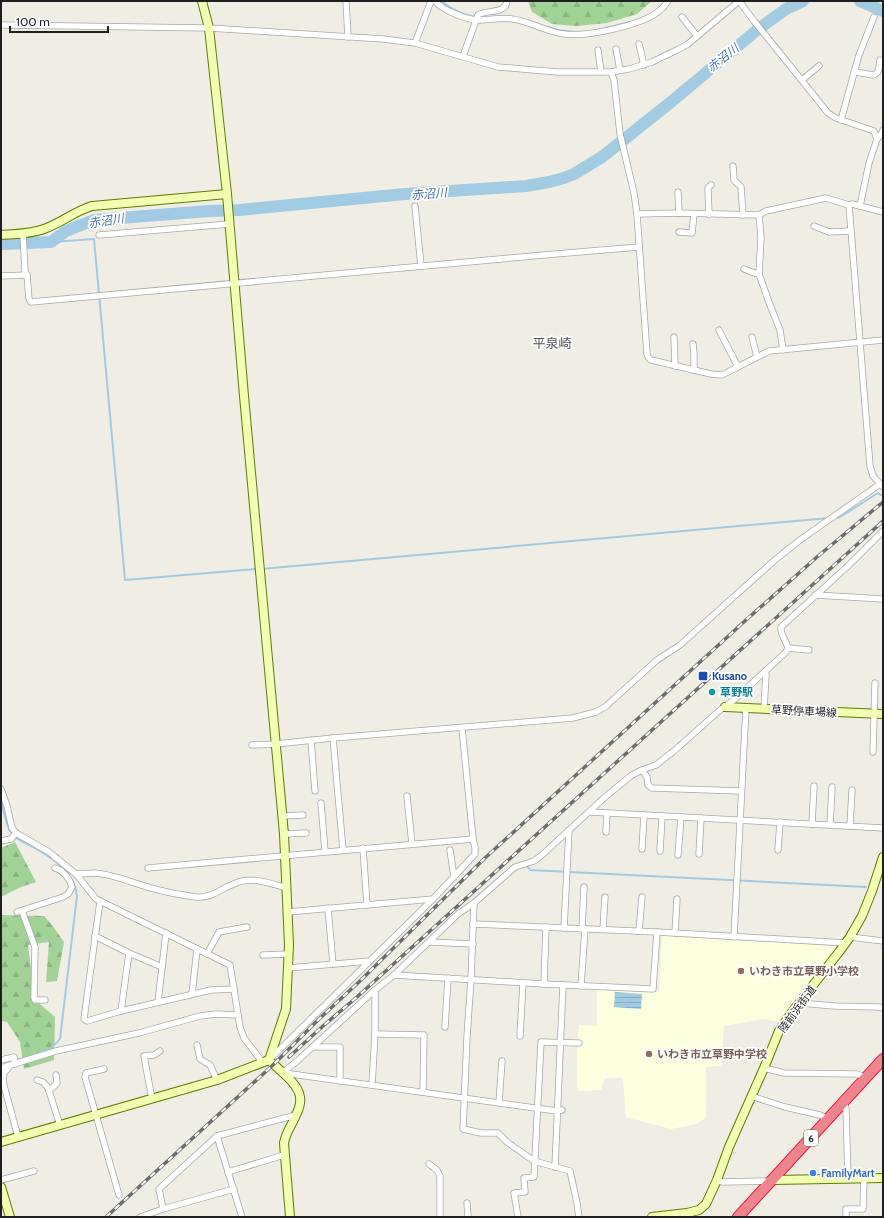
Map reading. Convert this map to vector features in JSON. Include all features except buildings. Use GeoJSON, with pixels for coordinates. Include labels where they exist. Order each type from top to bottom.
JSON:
{"type":"FeatureCollection","features":[{"type":"Feature","properties":{"kind":"highway","name":"6"},"geometry":{"type":"LineString","coordinates":[[738,1217],[883,1059]]}},
{"type":"Feature","properties":{"kind":"street"},"geometry":{"type":"LineString","coordinates":[[202,1],[209,28],[227,196],[284,834],[289,954],[286,1009],[266,1061]]}},
{"type":"Feature","properties":{"kind":"street"},"geometry":{"type":"LineString","coordinates":[[346,1],[348,37]]}},
{"type":"Feature","properties":{"kind":"street"},"geometry":{"type":"LineString","coordinates":[[415,43],[431,1]]}},
{"type":"Feature","properties":{"kind":"street"},"geometry":{"type":"LineString","coordinates":[[463,56],[478,18],[484,12],[503,8],[506,5],[506,1]]}},
{"type":"Feature","properties":{"kind":"street"},"geometry":{"type":"LineString","coordinates":[[438,2],[445,10],[472,19],[510,19],[523,21],[552,32],[565,34],[605,31],[644,20],[660,11],[668,1]]}},
{"type":"Feature","properties":{"kind":"street"},"geometry":{"type":"LineString","coordinates":[[1,25],[209,28],[348,37],[415,43],[498,67],[558,72],[611,72],[644,64],[669,55],[688,44],[739,1],[828,113],[831,116],[841,120],[874,131],[877,139]]}},
{"type":"Feature","properties":{"kind":"street"},"geometry":{"type":"LineString","coordinates":[[682,17],[697,36]]}},
{"type":"Feature","properties":{"kind":"street"},"geometry":{"type":"LineString","coordinates":[[841,120],[861,49],[874,17]]}},
{"type":"Feature","properties":{"kind":"street"},"geometry":{"type":"LineString","coordinates":[[639,44],[644,64]]}},
{"type":"Feature","properties":{"kind":"street"},"geometry":{"type":"LineString","coordinates":[[616,49],[620,70]]}},
{"type":"Feature","properties":{"kind":"street"},"geometry":{"type":"LineString","coordinates":[[598,50],[602,72]]}},
{"type":"Feature","properties":{"kind":"street"},"geometry":{"type":"LineString","coordinates":[[854,72],[873,75],[876,74],[878,72],[880,60]]}},
{"type":"Feature","properties":{"kind":"street"},"geometry":{"type":"LineString","coordinates":[[802,80],[819,66]]}},
{"type":"Feature","properties":{"kind":"street"},"geometry":{"type":"LineString","coordinates":[[611,72],[614,80],[621,136],[634,193],[637,214],[648,357],[651,360],[722,375],[769,351],[883,340]]}},
{"type":"Feature","properties":{"kind":"street"},"geometry":{"type":"LineString","coordinates":[[860,206],[869,163],[877,139],[883,130]]}},
{"type":"Feature","properties":{"kind":"street"},"geometry":{"type":"LineString","coordinates":[[733,166],[734,180],[741,187],[743,215]]}},
{"type":"Feature","properties":{"kind":"street"},"geometry":{"type":"LineString","coordinates":[[709,214],[708,188],[711,184]]}},
{"type":"Feature","properties":{"kind":"street"},"geometry":{"type":"LineString","coordinates":[[678,192],[679,213]]}},
{"type":"Feature","properties":{"kind":"street"},"geometry":{"type":"LineString","coordinates":[[1,234],[23,239],[47,228],[83,208],[92,206],[227,196]]}},
{"type":"Feature","properties":{"kind":"street"},"geometry":{"type":"LineString","coordinates":[[637,214],[679,213],[759,215],[766,211],[826,198],[849,205],[852,204],[883,212]]}},
{"type":"Feature","properties":{"kind":"street"},"geometry":{"type":"LineString","coordinates":[[252,745],[573,718],[596,712],[605,707],[658,660],[680,645],[776,559],[800,540],[882,486],[872,476],[870,466],[849,205]]}},
{"type":"Feature","properties":{"kind":"street"},"geometry":{"type":"LineString","coordinates":[[415,206],[421,266]]}},
{"type":"Feature","properties":{"kind":"street"},"geometry":{"type":"LineString","coordinates":[[679,232],[692,233],[694,214]]}},
{"type":"Feature","properties":{"kind":"street"},"geometry":{"type":"LineString","coordinates":[[759,215],[761,238],[760,274],[780,330],[783,350]]}},
{"type":"Feature","properties":{"kind":"street"},"geometry":{"type":"LineString","coordinates":[[98,235],[229,222]]}},
{"type":"Feature","properties":{"kind":"street"},"geometry":{"type":"LineString","coordinates":[[814,226],[829,232],[850,231]]}},
{"type":"Feature","properties":{"kind":"street"},"geometry":{"type":"LineString","coordinates":[[23,239],[28,299],[31,302],[639,247]]}},
{"type":"Feature","properties":{"kind":"street"},"geometry":{"type":"LineString","coordinates":[[744,269],[760,274]]}},
{"type":"Feature","properties":{"kind":"street"},"geometry":{"type":"LineString","coordinates":[[1,276],[27,275]]}},
{"type":"Feature","properties":{"kind":"street"},"geometry":{"type":"LineString","coordinates":[[720,330],[738,367]]}},
{"type":"Feature","properties":{"kind":"street"},"geometry":{"type":"LineString","coordinates":[[674,337],[675,366]]}},
{"type":"Feature","properties":{"kind":"street"},"geometry":{"type":"LineString","coordinates":[[752,337],[758,357]]}},
{"type":"Feature","properties":{"kind":"street"},"geometry":{"type":"LineString","coordinates":[[693,344],[694,370]]}},
{"type":"Feature","properties":{"kind":"street"},"geometry":{"type":"LineString","coordinates":[[282,1073],[313,1047],[375,990],[394,975],[458,914],[474,903],[515,867],[534,861],[542,855],[605,797],[632,775],[656,765],[734,700],[786,652],[788,648],[787,643],[780,632],[781,627],[883,531]]}},
{"type":"Feature","properties":{"kind":"street"},"geometry":{"type":"LineString","coordinates":[[815,595],[883,599]]}},
{"type":"Feature","properties":{"kind":"street"},"geometry":{"type":"LineString","coordinates":[[788,648],[809,650]]}},
{"type":"Feature","properties":{"kind":"street"},"geometry":{"type":"LineString","coordinates":[[764,709],[765,671]]}},
{"type":"Feature","properties":{"kind":"street"},"geometry":{"type":"LineString","coordinates":[[872,752],[875,683]]}},
{"type":"Feature","properties":{"kind":"street","name":"草野停車場線"},"geometry":{"type":"LineString","coordinates":[[725,707],[883,714]]}},
{"type":"Feature","properties":{"kind":"street"},"geometry":{"type":"LineString","coordinates":[[734,936],[746,708]]}},
{"type":"Feature","properties":{"kind":"street"},"geometry":{"type":"LineString","coordinates":[[1,1142],[217,1080],[266,1061],[370,961],[475,854],[462,728]]}},
{"type":"Feature","properties":{"kind":"street"},"geometry":{"type":"LineString","coordinates":[[333,738],[343,850]]}},
{"type":"Feature","properties":{"kind":"street"},"geometry":{"type":"LineString","coordinates":[[311,740],[315,791]]}},
{"type":"Feature","properties":{"kind":"street"},"geometry":{"type":"LineString","coordinates":[[642,770],[647,777],[648,785],[652,788],[741,791]]}},
{"type":"Feature","properties":{"kind":"street"},"geometry":{"type":"LineString","coordinates":[[812,824],[814,786]]}},
{"type":"Feature","properties":{"kind":"street"},"geometry":{"type":"LineString","coordinates":[[830,825],[832,787]]}},
{"type":"Feature","properties":{"kind":"street"},"geometry":{"type":"LineString","coordinates":[[1,789],[15,835],[49,852],[76,874],[96,899],[230,965],[240,1027],[244,1038],[266,1061],[291,1081],[300,1096],[300,1103],[296,1115],[286,1134],[284,1143],[289,1217]]}},
{"type":"Feature","properties":{"kind":"street"},"geometry":{"type":"LineString","coordinates":[[850,826],[852,790]]}},
{"type":"Feature","properties":{"kind":"street"},"geometry":{"type":"LineString","coordinates":[[407,796],[412,844]]}},
{"type":"Feature","properties":{"kind":"street"},"geometry":{"type":"LineString","coordinates":[[321,803],[325,852]]}},
{"type":"Feature","properties":{"kind":"street"},"geometry":{"type":"LineString","coordinates":[[590,812],[883,828]]}},
{"type":"Feature","properties":{"kind":"street"},"geometry":{"type":"LineString","coordinates":[[606,832],[607,813]]}},
{"type":"Feature","properties":{"kind":"street"},"geometry":{"type":"LineString","coordinates":[[282,816],[303,815]]}},
{"type":"Feature","properties":{"kind":"street"},"geometry":{"type":"LineString","coordinates":[[642,849],[644,815]]}},
{"type":"Feature","properties":{"kind":"street"},"geometry":{"type":"LineString","coordinates":[[660,851],[662,816]]}},
{"type":"Feature","properties":{"kind":"street"},"geometry":{"type":"LineString","coordinates":[[678,855],[681,817]]}},
{"type":"Feature","properties":{"kind":"street"},"geometry":{"type":"LineString","coordinates":[[699,854],[701,818]]}},
{"type":"Feature","properties":{"kind":"street"},"geometry":{"type":"LineString","coordinates":[[778,850],[780,822]]}},
{"type":"Feature","properties":{"kind":"street"},"geometry":{"type":"LineString","coordinates":[[564,928],[569,830]]}},
{"type":"Feature","properties":{"kind":"street"},"geometry":{"type":"LineString","coordinates":[[284,834],[306,833]]}},
{"type":"Feature","properties":{"kind":"street"},"geometry":{"type":"LineString","coordinates":[[1,841],[11,839],[15,835]]}},
{"type":"Feature","properties":{"kind":"street"},"geometry":{"type":"LineString","coordinates":[[148,868],[473,839]]}},
{"type":"Feature","properties":{"kind":"street"},"geometry":{"type":"LineString","coordinates":[[363,848],[367,905]]}},
{"type":"Feature","properties":{"kind":"street"},"geometry":{"type":"LineString","coordinates":[[450,850],[454,877]]}},
{"type":"Feature","properties":{"kind":"street","name":"陸前浜街道"},"geometry":{"type":"LineString","coordinates":[[652,1217],[687,1215],[699,1210],[706,1204],[779,1031],[848,940],[862,916],[883,857]]}},
{"type":"Feature","properties":{"kind":"street"},"geometry":{"type":"LineString","coordinates":[[46,1000],[35,1000],[34,998],[35,947],[20,912],[68,894],[71,890],[70,880],[59,869],[55,868]]}},
{"type":"Feature","properties":{"kind":"street"},"geometry":{"type":"LineString","coordinates":[[76,874],[104,874],[150,888],[195,897],[209,896],[234,884],[248,880],[287,888]]}},
{"type":"Feature","properties":{"kind":"street"},"geometry":{"type":"LineString","coordinates":[[71,885],[82,881]]}},
{"type":"Feature","properties":{"kind":"street"},"geometry":{"type":"LineString","coordinates":[[582,986],[584,887]]}},
{"type":"Feature","properties":{"kind":"street"},"geometry":{"type":"LineString","coordinates":[[603,929],[605,897]]}},
{"type":"Feature","properties":{"kind":"street"},"geometry":{"type":"LineString","coordinates":[[639,931],[642,897]]}},
{"type":"Feature","properties":{"kind":"street"},"geometry":{"type":"LineString","coordinates":[[288,912],[433,898]]}},
{"type":"Feature","properties":{"kind":"street"},"geometry":{"type":"LineString","coordinates":[[675,933],[677,899]]}},
{"type":"Feature","properties":{"kind":"street"},"geometry":{"type":"LineString","coordinates":[[100,901],[84,1019],[87,1021],[121,1011],[192,994],[211,990],[234,989]]}},
{"type":"Feature","properties":{"kind":"street"},"geometry":{"type":"LineString","coordinates":[[474,903],[463,1129],[481,1133],[498,1133],[507,1142],[534,1161],[570,1171],[579,1217]]}},
{"type":"Feature","properties":{"kind":"street"},"geometry":{"type":"LineString","coordinates":[[328,908],[333,964]]}},
{"type":"Feature","properties":{"kind":"street"},"geometry":{"type":"LineString","coordinates":[[473,924],[883,941]]}},
{"type":"Feature","properties":{"kind":"street"},"geometry":{"type":"LineString","coordinates":[[207,954],[219,932],[247,927]]}},
{"type":"Feature","properties":{"kind":"street"},"geometry":{"type":"LineString","coordinates":[[544,984],[546,927]]}},
{"type":"Feature","properties":{"kind":"street"},"geometry":{"type":"LineString","coordinates":[[394,975],[653,989],[657,932]]}},
{"type":"Feature","properties":{"kind":"street"},"geometry":{"type":"LineString","coordinates":[[158,1002],[166,933]]}},
{"type":"Feature","properties":{"kind":"street"},"geometry":{"type":"LineString","coordinates":[[95,936],[162,967]]}},
{"type":"Feature","properties":{"kind":"street"},"geometry":{"type":"LineString","coordinates":[[430,942],[472,944]]}},
{"type":"Feature","properties":{"kind":"street"},"geometry":{"type":"LineString","coordinates":[[192,994],[197,949]]}},
{"type":"Feature","properties":{"kind":"street"},"geometry":{"type":"LineString","coordinates":[[121,1011],[129,953]]}},
{"type":"Feature","properties":{"kind":"street"},"geometry":{"type":"LineString","coordinates":[[262,954],[289,954]]}},
{"type":"Feature","properties":{"kind":"street"},"geometry":{"type":"LineString","coordinates":[[288,968],[370,961]]}},
{"type":"Feature","properties":{"kind":"street"},"geometry":{"type":"LineString","coordinates":[[446,1027],[448,978]]}},
{"type":"Feature","properties":{"kind":"street"},"geometry":{"type":"LineString","coordinates":[[520,1036],[523,983]]}},
{"type":"Feature","properties":{"kind":"street"},"geometry":{"type":"LineString","coordinates":[[555,1167],[560,1110],[560,1042],[563,985]]}},
{"type":"Feature","properties":{"kind":"street"},"geometry":{"type":"LineString","coordinates":[[372,1085],[375,1034],[375,990]]}},
{"type":"Feature","properties":{"kind":"street"},"geometry":{"type":"LineString","coordinates":[[800,1003],[883,1008]]}},
{"type":"Feature","properties":{"kind":"street"},"geometry":{"type":"LineString","coordinates":[[1,1068],[56,1051],[139,1033],[200,1016],[216,1014],[238,1015]]}},
{"type":"Feature","properties":{"kind":"street"},"geometry":{"type":"LineString","coordinates":[[375,1034],[424,1035],[423,1092]]}},
{"type":"Feature","properties":{"kind":"street"},"geometry":{"type":"LineString","coordinates":[[518,1217],[514,1194],[524,1192],[524,1178],[534,1177],[541,1042],[579,1043]]}},
{"type":"Feature","properties":{"kind":"street"},"geometry":{"type":"LineString","coordinates":[[197,1045],[200,1059],[210,1064],[217,1080]]}},
{"type":"Feature","properties":{"kind":"street"},"geometry":{"type":"LineString","coordinates":[[313,1047],[340,1047],[340,1081]]}},
{"type":"Feature","properties":{"kind":"street"},"geometry":{"type":"LineString","coordinates":[[152,1099],[144,1056],[154,1055],[160,1051]]}},
{"type":"Feature","properties":{"kind":"street"},"geometry":{"type":"LineString","coordinates":[[1,1060],[14,1057],[13,1065],[4,1073],[3,1082],[18,1137]]}},
{"type":"Feature","properties":{"kind":"street"},"geometry":{"type":"LineString","coordinates":[[499,1103],[502,1062]]}},
{"type":"Feature","properties":{"kind":"street"},"geometry":{"type":"LineString","coordinates":[[764,1068],[784,1073],[856,1074],[866,1077]]}},
{"type":"Feature","properties":{"kind":"street"},"geometry":{"type":"LineString","coordinates":[[104,1069],[86,1073],[85,1077],[119,1195]]}},
{"type":"Feature","properties":{"kind":"street"},"geometry":{"type":"LineString","coordinates":[[282,1073],[465,1099],[560,1110]]}},
{"type":"Feature","properties":{"kind":"street"},"geometry":{"type":"LineString","coordinates":[[49,1091],[57,1083],[56,1075]]}},
{"type":"Feature","properties":{"kind":"street"},"geometry":{"type":"LineString","coordinates":[[38,1080],[43,1082],[48,1088],[60,1125]]}},
{"type":"Feature","properties":{"kind":"street"},"geometry":{"type":"LineString","coordinates":[[751,1096],[785,1107],[820,1115],[828,1119]]}},
{"type":"Feature","properties":{"kind":"street"},"geometry":{"type":"LineString","coordinates":[[1,1100],[8,1102]]}},
{"type":"Feature","properties":{"kind":"street"},"geometry":{"type":"LineString","coordinates":[[844,1101],[846,1109],[848,1179]]}},
{"type":"Feature","properties":{"kind":"street"},"geometry":{"type":"LineString","coordinates":[[163,1209],[159,1190],[217,1136],[296,1115]]}},
{"type":"Feature","properties":{"kind":"street"},"geometry":{"type":"LineString","coordinates":[[217,1136],[242,1217]]}},
{"type":"Feature","properties":{"kind":"street"},"geometry":{"type":"LineString","coordinates":[[228,1172],[284,1155]]}},
{"type":"Feature","properties":{"kind":"street"},"geometry":{"type":"LineString","coordinates":[[429,1164],[438,1170],[440,1176],[440,1217]]}},
{"type":"Feature","properties":{"kind":"street"},"geometry":{"type":"LineString","coordinates":[[1,1180],[34,1171]]}},
{"type":"Feature","properties":{"kind":"street"},"geometry":{"type":"LineString","coordinates":[[716,1180],[722,1182],[760,1182],[773,1180],[883,1178]]}},
{"type":"Feature","properties":{"kind":"street"},"geometry":{"type":"LineString","coordinates":[[846,1217],[846,1209],[863,1209],[864,1179]]}},
{"type":"Feature","properties":{"kind":"street"},"geometry":{"type":"LineString","coordinates":[[1,1187],[10,1217]]}},
{"type":"Feature","properties":{"kind":"street"},"geometry":{"type":"LineString","coordinates":[[140,1217],[234,1189]]}},
{"type":"Feature","properties":{"kind":"street"},"geometry":{"type":"LineString","coordinates":[[467,1203],[468,1217]]}},
{"type":"Feature","properties":{"kind":"shaded area"},"geometry":{"type":"Polygon","coordinates":[[[662,936],[834,946],[838,950],[781,1022],[763,1019],[724,1026],[721,1066],[706,1067],[706,1118],[696,1124],[671,1129],[626,1117],[623,1078],[605,1078],[601,1090],[579,1091],[577,1087],[577,1043],[579,1025],[597,1026],[597,990],[659,992],[662,936]]]}},
{"type":"Feature","properties":{"kind":"green space"},"geometry":{"type":"Polygon","coordinates":[[[528,1],[652,1],[637,14],[607,23],[576,26],[552,24],[532,12],[528,1]]]}},
{"type":"Feature","properties":{"kind":"green space"},"geometry":{"type":"Polygon","coordinates":[[[15,842],[36,882],[21,887],[1,897],[1,848],[15,842]]]}},
{"type":"Feature","properties":{"kind":"green space"},"geometry":{"type":"Polygon","coordinates":[[[1,915],[44,916],[64,942],[57,981],[46,982],[49,942],[28,945],[35,1000],[55,1017],[54,1060],[24,1069],[20,1042],[7,1022],[1,1021],[1,915]]]}},
{"type":"Feature","properties":{"kind":"water"},"geometry":{"type":"Polygon","coordinates":[[[615,992],[642,994],[641,1009],[614,1007],[615,992]]]}},
{"type":"Feature","properties":{"kind":"waterway"},"geometry":{"type":"LineString","coordinates":[[118,1],[138,1]]}},
{"type":"Feature","properties":{"kind":"waterway"},"geometry":{"type":"LineString","coordinates":[[441,1],[449,7],[467,15],[476,17]]}},
{"type":"Feature","properties":{"kind":"waterway","name":"赤沼川"},"geometry":{"type":"LineString","coordinates":[[1,244],[51,242],[66,231],[94,220],[239,210],[405,194],[526,186],[564,178],[574,174],[602,157],[757,30],[786,9],[803,1]]}},
{"type":"Feature","properties":{"kind":"waterway","name":"赤沼川"},"geometry":{"type":"LineString","coordinates":[[860,1],[883,11]]}},
{"type":"Feature","properties":{"kind":"waterway"},"geometry":{"type":"LineString","coordinates":[[602,29],[630,22]]}},
{"type":"Feature","properties":{"kind":"waterway"},"geometry":{"type":"LineString","coordinates":[[548,27],[575,32]]}},
{"type":"Feature","properties":{"kind":"waterway"},"geometry":{"type":"LineString","coordinates":[[51,242],[94,239],[125,580],[257,569]]}},
{"type":"Feature","properties":{"kind":"waterway"},"geometry":{"type":"LineString","coordinates":[[835,518],[840,517],[878,493],[881,495]]}},
{"type":"Feature","properties":{"kind":"waterway"},"geometry":{"type":"LineString","coordinates":[[261,569],[829,518]]}},
{"type":"Feature","properties":{"kind":"waterway"},"geometry":{"type":"LineString","coordinates":[[1,801],[8,826],[12,834],[48,856],[61,866],[72,880],[77,896],[60,1039],[46,1050],[16,1060]]}},
{"type":"Feature","properties":{"kind":"waterway"},"geometry":{"type":"LineString","coordinates":[[527,866],[530,870],[866,887]]}},
{"type":"Feature","properties":{"kind":"railway"},"geometry":{"type":"LineString","coordinates":[[106,1217],[273,1065],[485,858],[746,620],[817,557],[883,502]]}},
{"type":"Feature","properties":{"kind":"railway"},"geometry":{"type":"LineString","coordinates":[[289,1057],[883,521]]}},
{"type":"Feature","properties":{"kind":"place","name":"Kusano"},"geometry":{"type":"Point","coordinates":[703,676]}},
{"type":"Feature","properties":{"kind":"place","name":"草野駅"},"geometry":{"type":"Point","coordinates":[712,692]}},
{"type":"Feature","properties":{"kind":"place","name":"いわき市立草野小学校"},"geometry":{"type":"Point","coordinates":[741,971]}},
{"type":"Feature","properties":{"kind":"place","name":"いわき市立草野中学校"},"geometry":{"type":"Point","coordinates":[649,1054]}},
{"type":"Feature","properties":{"kind":"place","name":"FamilyMart"},"geometry":{"type":"Point","coordinates":[813,1173]}},
{"type":"Feature","properties":{"kind":"district","name":"平泉崎"},"geometry":{"type":"Point","coordinates":[552,343]}}]}
